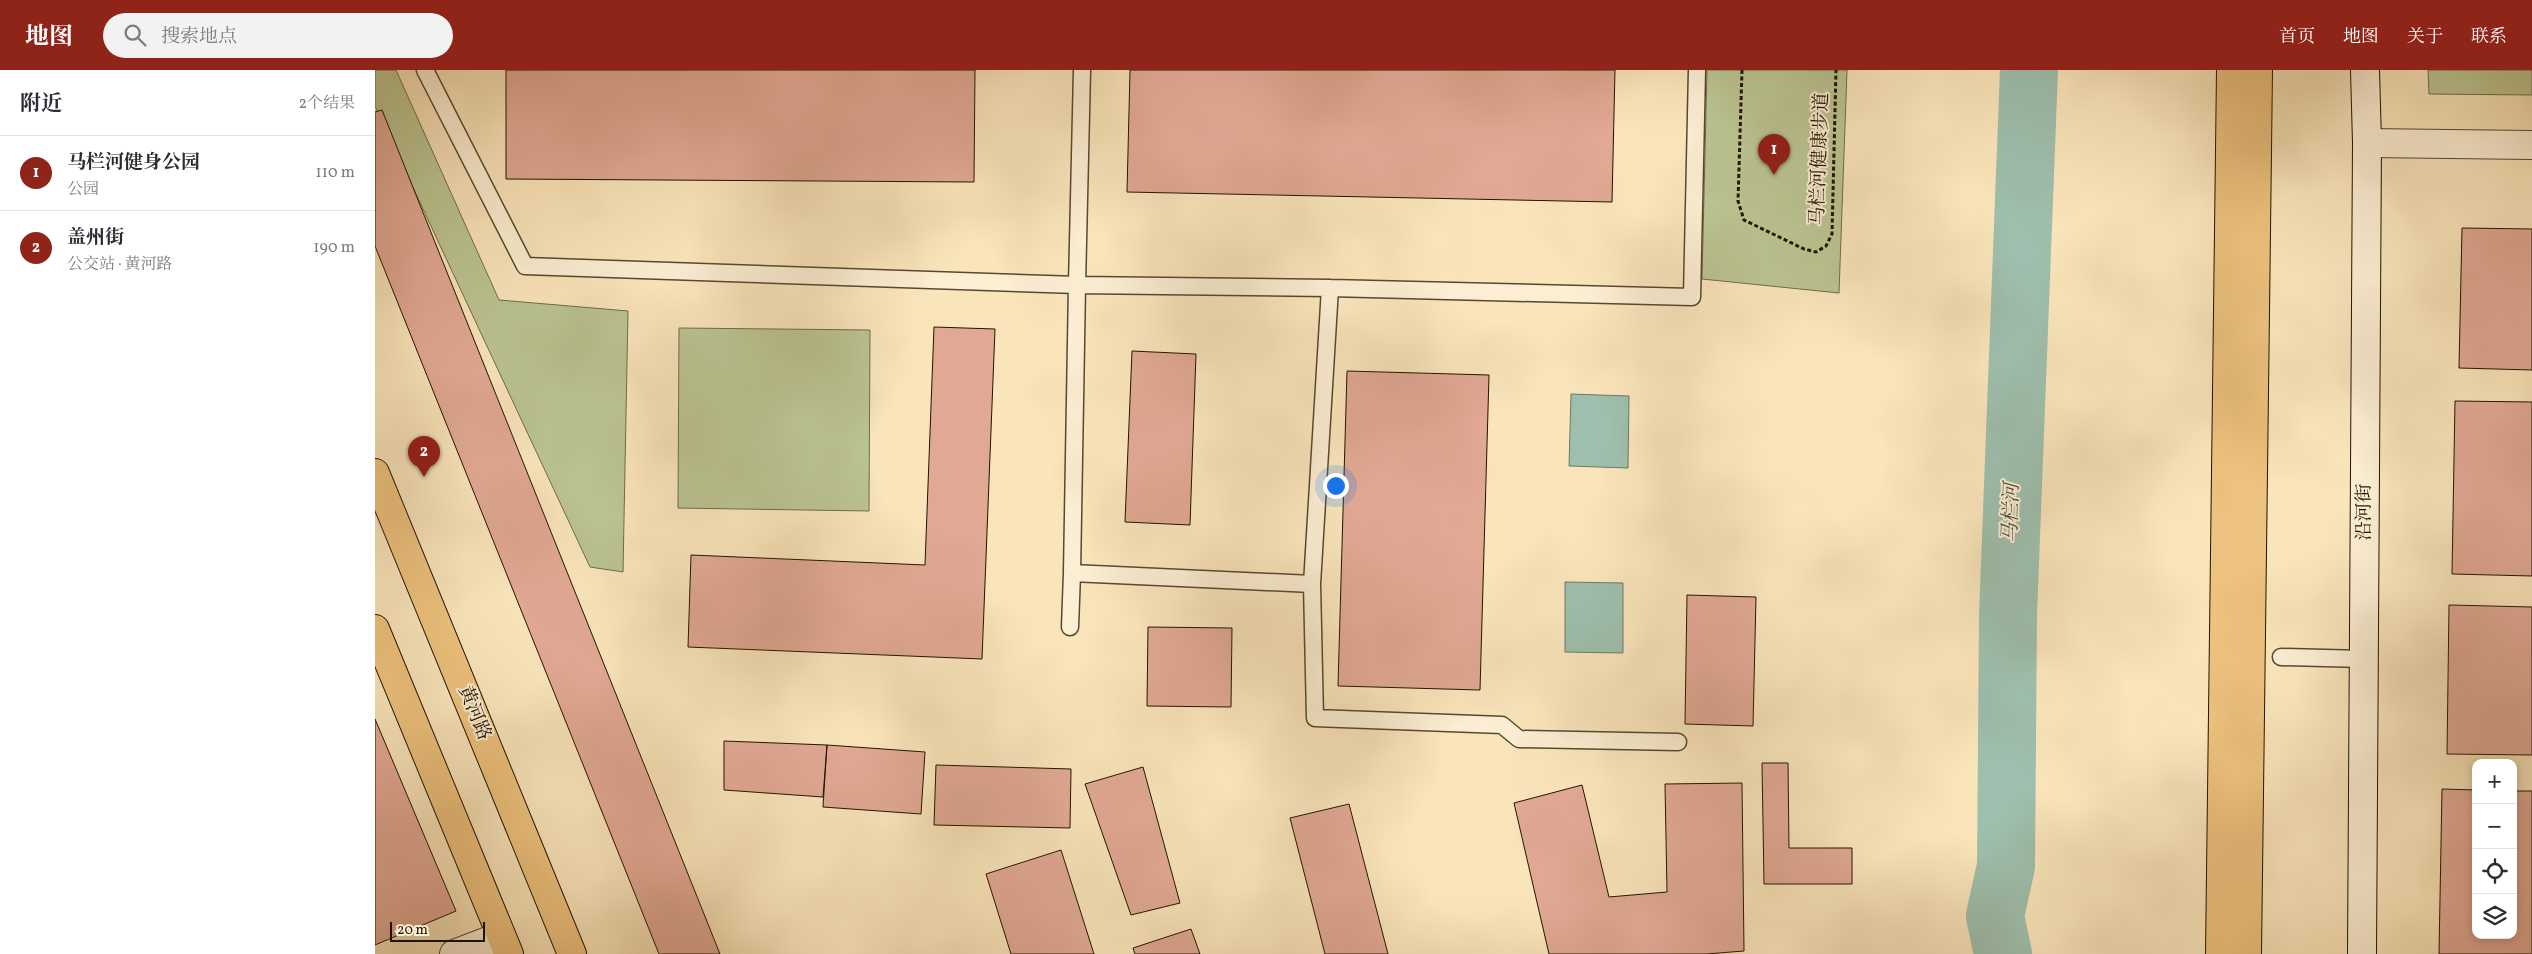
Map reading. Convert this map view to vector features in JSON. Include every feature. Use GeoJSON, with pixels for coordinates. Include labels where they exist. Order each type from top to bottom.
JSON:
{"type":"FeatureCollection","features":[{"type":"Feature","properties":{"kind":"main road"},"geometry":{"type":"LineString","coordinates":[[2220,954],[2231,70]]}},
{"type":"Feature","properties":{"kind":"main road"},"geometry":{"type":"LineString","coordinates":[[2247,954],[2258,70]]}},
{"type":"Feature","properties":{"kind":"main road","name":"沿河街"},"geometry":{"type":"LineString","coordinates":[[2362,954],[2367,143],[2365,70]]}},
{"type":"Feature","properties":{"kind":"main road"},"geometry":{"type":"LineString","coordinates":[[2367,143],[2532,145]]}},
{"type":"Feature","properties":{"kind":"main road","name":"黄河路"},"geometry":{"type":"LineString","coordinates":[[375,473],[572,954]]}},
{"type":"Feature","properties":{"kind":"main road"},"geometry":{"type":"LineString","coordinates":[[375,629],[505,945],[454,954]]}},
{"type":"Feature","properties":{"kind":"lane"},"geometry":{"type":"LineString","coordinates":[[425,70],[525,266],[1077,285],[1330,288],[1692,297],[1697,70]]}},
{"type":"Feature","properties":{"kind":"lane"},"geometry":{"type":"LineString","coordinates":[[1070,627],[1073,574],[1082,70]]}},
{"type":"Feature","properties":{"kind":"lane"},"geometry":{"type":"LineString","coordinates":[[1330,288],[1312,584],[1315,718],[1502,725],[1519,739],[1679,742]]}},
{"type":"Feature","properties":{"kind":"lane"},"geometry":{"type":"LineString","coordinates":[[1073,574],[1312,584]]}},
{"type":"Feature","properties":{"kind":"lane"},"geometry":{"type":"LineString","coordinates":[[2281,657],[2364,658]]}},
{"type":"Feature","properties":{"kind":"path","name":"马栏河健康步道"},"geometry":{"type":"LineString","coordinates":[[1742,70],[1738,201],[1744,220],[1804,249],[1816,252],[1826,246],[1832,234],[1837,70]]}},
{"type":"Feature","properties":{"kind":"green space"},"geometry":{"type":"Polygon","coordinates":[[[375,70],[396,70],[499,300],[628,311],[623,572],[590,567],[375,106],[375,70]]]}},
{"type":"Feature","properties":{"kind":"green space"},"geometry":{"type":"Polygon","coordinates":[[[1707,70],[1847,70],[1839,293],[1702,279],[1707,70]]]}},
{"type":"Feature","properties":{"kind":"green space"},"geometry":{"type":"Polygon","coordinates":[[[2428,70],[2532,70],[2532,95],[2429,94],[2428,70]]]}},
{"type":"Feature","properties":{"kind":"green space"},"geometry":{"type":"Polygon","coordinates":[[[679,328],[870,330],[869,511],[678,508],[679,328]]]}},
{"type":"Feature","properties":{"kind":"shaded area"},"geometry":{"type":"Polygon","coordinates":[[[1571,394],[1629,396],[1628,468],[1569,466],[1571,394]]]}},
{"type":"Feature","properties":{"kind":"shaded area"},"geometry":{"type":"Polygon","coordinates":[[[1565,582],[1623,583],[1623,653],[1565,652],[1565,582]]]}},
{"type":"Feature","properties":{"kind":"building"},"geometry":{"type":"Polygon","coordinates":[[[506,70],[975,70],[974,182],[506,179],[506,70]]]}},
{"type":"Feature","properties":{"kind":"building"},"geometry":{"type":"Polygon","coordinates":[[[1130,70],[1615,70],[1612,202],[1127,192],[1130,70]]]}},
{"type":"Feature","properties":{"kind":"building"},"geometry":{"type":"Polygon","coordinates":[[[382,110],[720,954],[659,954],[375,246],[375,112],[382,110]]]}},
{"type":"Feature","properties":{"kind":"building"},"geometry":{"type":"Polygon","coordinates":[[[2462,228],[2532,229],[2532,370],[2459,368],[2462,228]]]}},
{"type":"Feature","properties":{"kind":"building"},"geometry":{"type":"Polygon","coordinates":[[[934,327],[995,329],[982,659],[688,647],[691,555],[925,565],[934,327]]]}},
{"type":"Feature","properties":{"kind":"building"},"geometry":{"type":"Polygon","coordinates":[[[1132,351],[1196,354],[1190,525],[1125,522],[1132,351]]]}},
{"type":"Feature","properties":{"kind":"building"},"geometry":{"type":"Polygon","coordinates":[[[1347,371],[1489,375],[1480,690],[1338,686],[1347,371]]]}},
{"type":"Feature","properties":{"kind":"building"},"geometry":{"type":"Polygon","coordinates":[[[2455,401],[2532,402],[2532,576],[2452,574],[2455,401]]]}},
{"type":"Feature","properties":{"kind":"building"},"geometry":{"type":"Polygon","coordinates":[[[1687,595],[1756,597],[1753,726],[1685,724],[1687,595]]]}},
{"type":"Feature","properties":{"kind":"building"},"geometry":{"type":"Polygon","coordinates":[[[2449,605],[2532,607],[2532,755],[2447,754],[2449,605]]]}},
{"type":"Feature","properties":{"kind":"building"},"geometry":{"type":"Polygon","coordinates":[[[1148,627],[1232,628],[1231,707],[1147,706],[1148,627]]]}},
{"type":"Feature","properties":{"kind":"building"},"geometry":{"type":"Polygon","coordinates":[[[375,719],[456,911],[375,945],[375,719]]]}},
{"type":"Feature","properties":{"kind":"building"},"geometry":{"type":"Polygon","coordinates":[[[724,741],[827,745],[823,797],[724,790],[724,741]]]}},
{"type":"Feature","properties":{"kind":"building"},"geometry":{"type":"Polygon","coordinates":[[[827,745],[925,752],[921,814],[823,807],[827,745]]]}},
{"type":"Feature","properties":{"kind":"building"},"geometry":{"type":"Polygon","coordinates":[[[1762,763],[1788,763],[1789,848],[1852,848],[1852,884],[1764,884],[1762,763]]]}},
{"type":"Feature","properties":{"kind":"building"},"geometry":{"type":"Polygon","coordinates":[[[936,765],[1071,769],[1070,828],[934,825],[936,765]]]}},
{"type":"Feature","properties":{"kind":"building"},"geometry":{"type":"Polygon","coordinates":[[[1143,767],[1180,903],[1131,915],[1085,784],[1143,767]]]}},
{"type":"Feature","properties":{"kind":"building"},"geometry":{"type":"Polygon","coordinates":[[[1742,783],[1744,951],[1706,954],[1549,954],[1514,803],[1582,785],[1609,897],[1667,892],[1665,784],[1742,783]]]}},
{"type":"Feature","properties":{"kind":"building"},"geometry":{"type":"Polygon","coordinates":[[[2442,789],[2472,790],[2472,939],[2517,939],[2517,791],[2532,791],[2532,954],[2439,954],[2442,789]]]}},
{"type":"Feature","properties":{"kind":"building"},"geometry":{"type":"Polygon","coordinates":[[[1349,804],[1388,954],[1325,954],[1290,818],[1349,804]]]}},
{"type":"Feature","properties":{"kind":"building"},"geometry":{"type":"Polygon","coordinates":[[[1061,850],[1094,954],[1011,954],[986,874],[1061,850]]]}},
{"type":"Feature","properties":{"kind":"building"},"geometry":{"type":"Polygon","coordinates":[[[1191,929],[1200,954],[1135,954],[1133,948],[1191,929]]]}},
{"type":"Feature","properties":{"kind":"waterway","name":"马栏河"},"geometry":{"type":"LineString","coordinates":[[2003,954],[1995,916],[2006,866],[2008,615],[2029,70]]}},
{"type":"Feature","properties":{"kind":"place","name":"马栏河健身公园"},"geometry":{"type":"Point","coordinates":[1774,175]}},
{"type":"Feature","properties":{"kind":"place","name":"盖州街"},"geometry":{"type":"Point","coordinates":[424,477]}}]}
